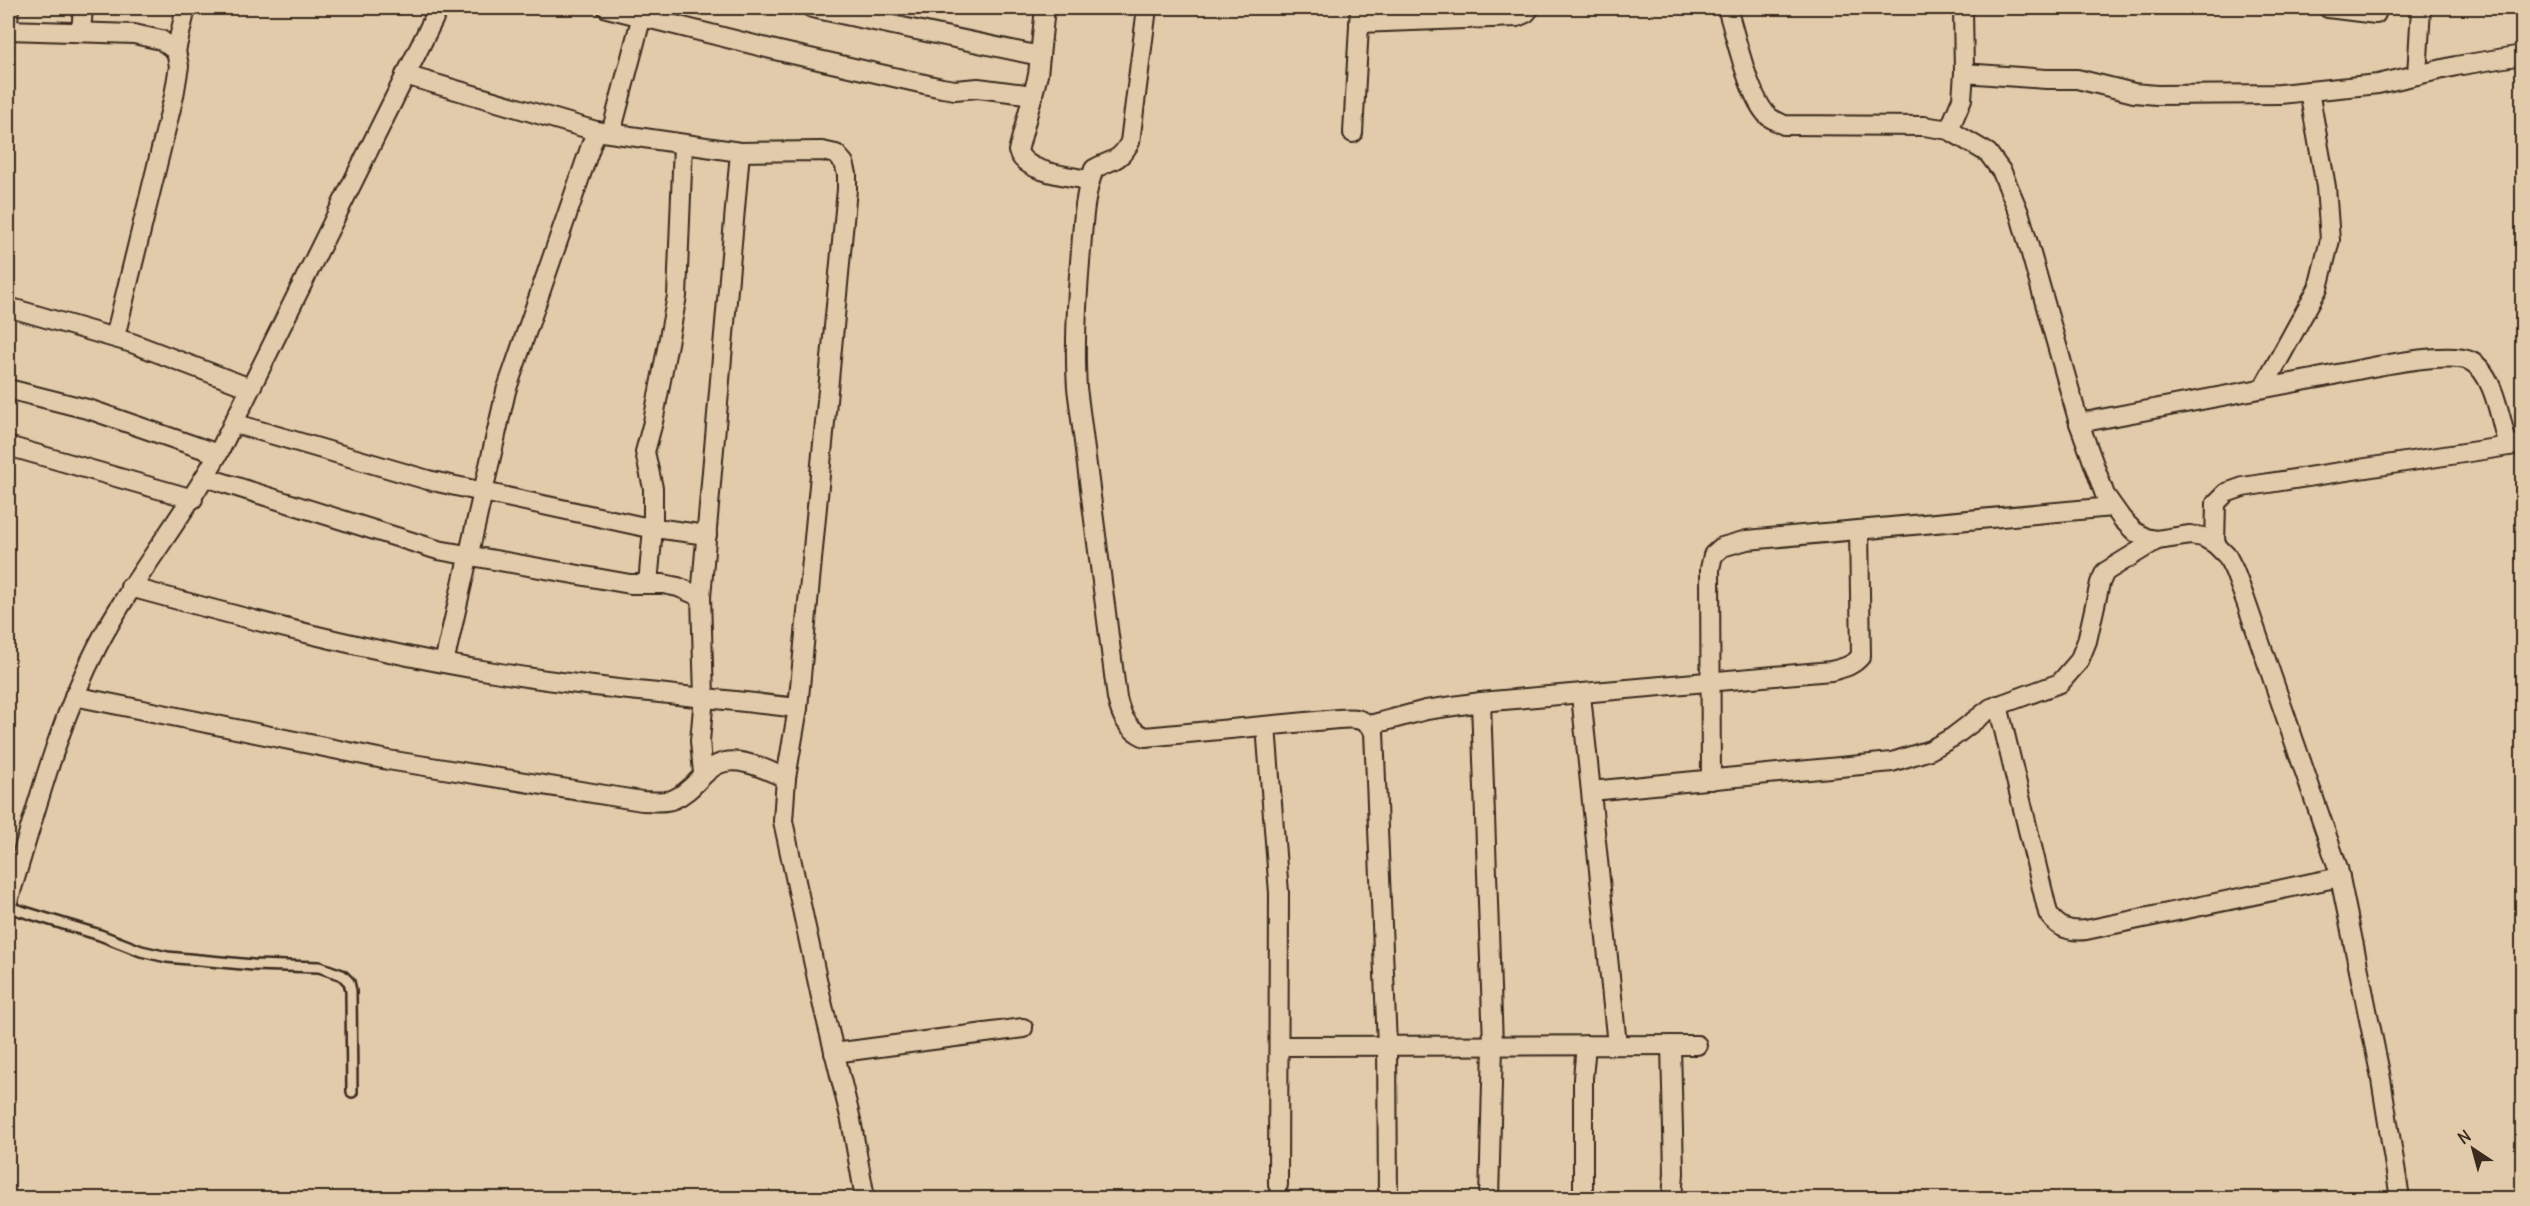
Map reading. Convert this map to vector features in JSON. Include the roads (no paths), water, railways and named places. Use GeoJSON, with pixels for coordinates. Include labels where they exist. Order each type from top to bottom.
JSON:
{"type":"FeatureCollection","features":[{"type":"Feature","properties":{"kind":"street"},"geometry":{"type":"LineString","coordinates":[[8,24],[9,8]]}},
{"type":"Feature","properties":{"kind":"street"},"geometry":{"type":"LineString","coordinates":[[81,32],[83,8]]}},
{"type":"Feature","properties":{"kind":"street"},"geometry":{"type":"LineString","coordinates":[[116,337],[174,96],[179,66],[176,51],[186,8]]}},
{"type":"Feature","properties":{"kind":"street"},"geometry":{"type":"LineString","coordinates":[[8,901],[74,696],[98,646],[130,587],[193,499],[218,454],[439,8]]}},
{"type":"Feature","properties":{"kind":"street"},"geometry":{"type":"LineString","coordinates":[[607,8],[643,12],[779,51],[942,88],[955,90],[978,88],[1033,94]]}},
{"type":"Feature","properties":{"kind":"street"},"geometry":{"type":"LineString","coordinates":[[812,8],[1040,56]]}},
{"type":"Feature","properties":{"kind":"street"},"geometry":{"type":"LineString","coordinates":[[1045,8],[1040,56],[1020,143],[1020,158],[1034,168],[1089,180]]}},
{"type":"Feature","properties":{"kind":"street"},"geometry":{"type":"LineString","coordinates":[[1147,8],[1130,142],[1124,154],[1094,169],[1089,180],[1083,216],[1077,289],[1075,363],[1105,610],[1120,711],[1127,724],[1136,733],[1145,737],[1338,718],[1359,718],[1370,724],[1374,732],[1375,745],[1387,1046],[1388,1195]]}},
{"type":"Feature","properties":{"kind":"street"},"geometry":{"type":"LineString","coordinates":[[1353,133],[1359,15],[1516,17],[1526,13],[1530,8]]}},
{"type":"Feature","properties":{"kind":"street"},"geometry":{"type":"LineString","coordinates":[[1727,8],[1760,107],[1770,118],[1784,125],[1924,126],[1949,130],[1988,153],[2002,172],[2020,215],[2093,468],[2112,507],[2134,532],[2157,540]]}},
{"type":"Feature","properties":{"kind":"street"},"geometry":{"type":"LineString","coordinates":[[1949,130],[1962,99],[1963,8]]}},
{"type":"Feature","properties":{"kind":"street"},"geometry":{"type":"LineString","coordinates":[[2328,8],[2376,14]]}},
{"type":"Feature","properties":{"kind":"street"},"geometry":{"type":"LineString","coordinates":[[2417,75],[2421,8]]}},
{"type":"Feature","properties":{"kind":"street"},"geometry":{"type":"LineString","coordinates":[[444,663],[506,391],[604,132],[643,12]]}},
{"type":"Feature","properties":{"kind":"street"},"geometry":{"type":"LineString","coordinates":[[8,30],[134,34],[161,40],[176,51]]}},
{"type":"Feature","properties":{"kind":"street"},"geometry":{"type":"LineString","coordinates":[[1964,73],[2046,80],[2077,79],[2134,93],[2157,95],[2280,94],[2378,84],[2523,55]]}},
{"type":"Feature","properties":{"kind":"street"},"geometry":{"type":"LineString","coordinates":[[405,75],[604,132],[740,152],[822,151],[836,154],[844,163],[848,174],[823,453],[798,708],[786,778],[783,821],[851,1120],[865,1198]]}},
{"type":"Feature","properties":{"kind":"street"},"geometry":{"type":"LineString","coordinates":[[2263,388],[2318,288],[2330,240],[2326,187],[2309,91]]}},
{"type":"Feature","properties":{"kind":"street"},"geometry":{"type":"LineString","coordinates":[[648,584],[653,528],[652,488],[645,452],[677,296],[683,145]]}},
{"type":"Feature","properties":{"kind":"street"},"geometry":{"type":"LineString","coordinates":[[703,773],[700,741],[704,697],[701,597],[740,152]]}},
{"type":"Feature","properties":{"kind":"street"},"geometry":{"type":"LineString","coordinates":[[8,307],[116,337],[250,388]]}},
{"type":"Feature","properties":{"kind":"street"},"geometry":{"type":"LineString","coordinates":[[2079,423],[2399,363],[2455,357],[2472,361],[2484,372],[2515,445],[2243,487],[2226,493],[2216,502],[2215,544]]}},
{"type":"Feature","properties":{"kind":"street"},"geometry":{"type":"LineString","coordinates":[[8,390],[91,410],[218,454]]}},
{"type":"Feature","properties":{"kind":"street"},"geometry":{"type":"LineString","coordinates":[[233,423],[428,480],[653,528],[706,535]]}},
{"type":"Feature","properties":{"kind":"street"},"geometry":{"type":"LineString","coordinates":[[8,446],[193,499]]}},
{"type":"Feature","properties":{"kind":"street"},"geometry":{"type":"LineString","coordinates":[[205,477],[438,550],[630,584],[678,587],[701,597]]}},
{"type":"Feature","properties":{"kind":"street"},"geometry":{"type":"LineString","coordinates":[[1711,780],[1710,569],[1713,555],[1722,546],[1746,540],[2112,507]]}},
{"type":"Feature","properties":{"kind":"street"},"geometry":{"type":"LineString","coordinates":[[1370,724],[1425,710],[1481,702],[1581,695],[1831,671],[1855,663],[1861,656],[1862,641],[1858,530]]}},
{"type":"Feature","properties":{"kind":"street"},"geometry":{"type":"LineString","coordinates":[[1591,791],[1892,762],[1930,750],[1953,737],[1978,716],[1998,705],[2047,689],[2065,679],[2079,661],[2087,641],[2100,583],[2105,572],[2157,540],[2190,535],[2203,537],[2215,544],[2227,556],[2234,570],[2340,877],[2380,1073],[2400,1198]]}},
{"type":"Feature","properties":{"kind":"street"},"geometry":{"type":"LineString","coordinates":[[130,587],[301,633],[444,663],[525,677],[798,708]]}},
{"type":"Feature","properties":{"kind":"street"},"geometry":{"type":"LineString","coordinates":[[1581,695],[1617,1045]]}},
{"type":"Feature","properties":{"kind":"street"},"geometry":{"type":"LineString","coordinates":[[74,696],[388,760],[642,801],[665,802],[674,799],[714,765],[729,761],[746,762],[786,778]]}},
{"type":"Feature","properties":{"kind":"street"},"geometry":{"type":"LineString","coordinates":[[1481,702],[1493,1045],[1489,1198]]}},
{"type":"Feature","properties":{"kind":"street"},"geometry":{"type":"LineString","coordinates":[[1998,705],[2048,913],[2054,922],[2063,928],[2073,931],[2086,930],[2340,877]]}},
{"type":"Feature","properties":{"kind":"street"},"geometry":{"type":"LineString","coordinates":[[1266,726],[1279,893],[1278,1185]]}},
{"type":"Feature","properties":{"kind":"street"},"geometry":{"type":"LineString","coordinates":[[834,1053],[1023,1028]]}},
{"type":"Feature","properties":{"kind":"street"},"geometry":{"type":"LineString","coordinates":[[1583,1198],[1582,1078],[1586,1045]]}},
{"type":"Feature","properties":{"kind":"street"},"geometry":{"type":"LineString","coordinates":[[1671,1045],[1674,1173],[1672,1198]]}},
{"type":"Feature","properties":{"kind":"street"},"geometry":{"type":"LineString","coordinates":[[1280,1046],[1697,1045]]}},
{"type":"Feature","properties":{"kind":"lane"},"geometry":{"type":"LineString","coordinates":[[8,907],[100,935],[152,954],[253,965],[319,968],[342,975],[349,982],[351,991],[352,1092]]}}]}
